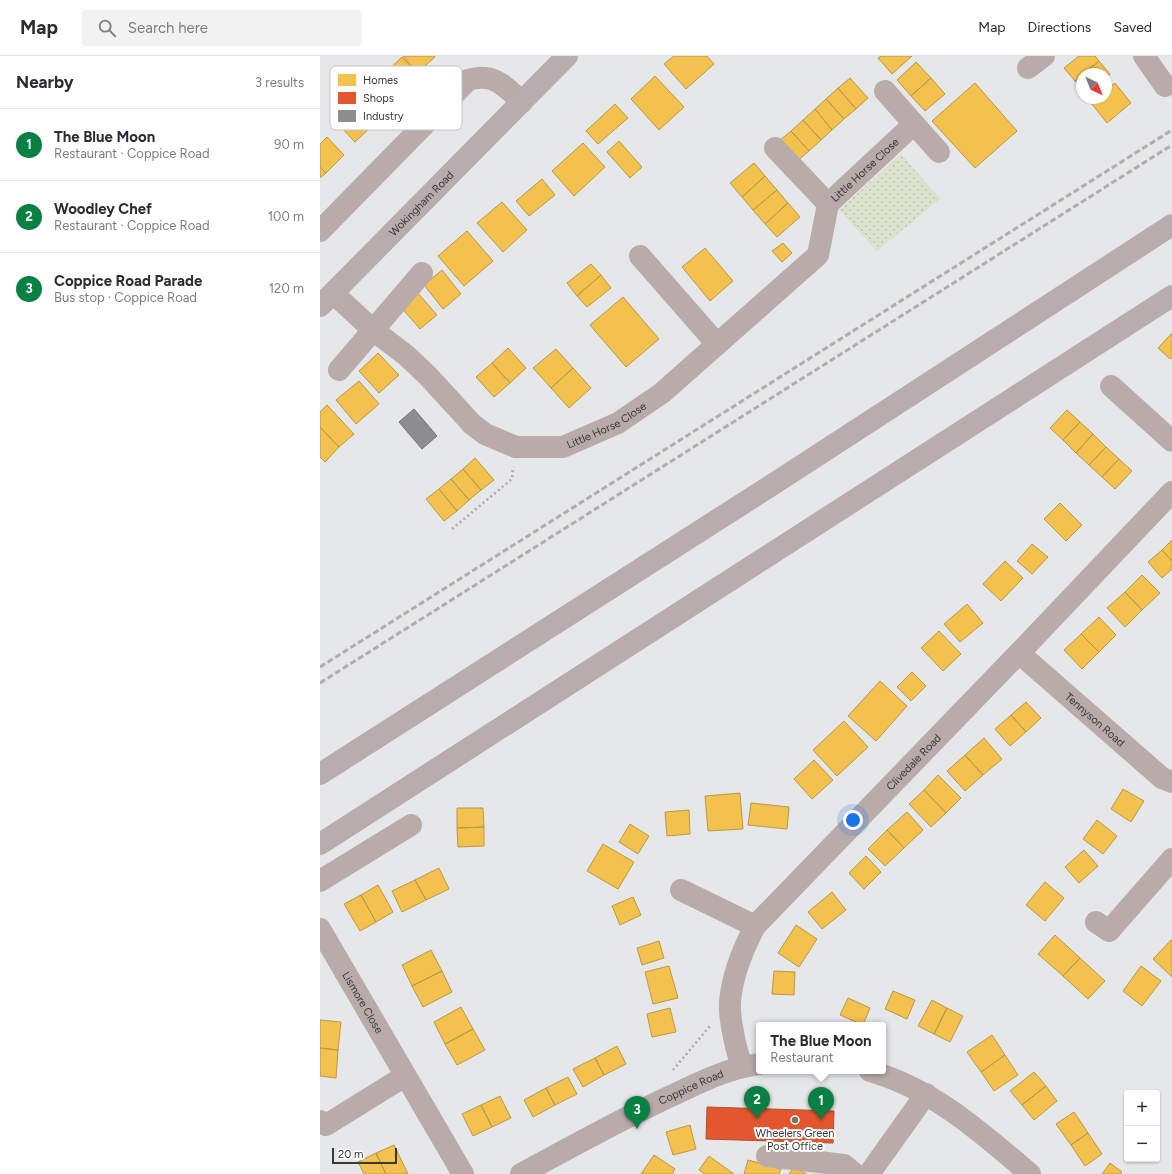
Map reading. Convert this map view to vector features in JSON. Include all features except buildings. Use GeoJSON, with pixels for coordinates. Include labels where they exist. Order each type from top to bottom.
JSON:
{"type":"FeatureCollection","features":[{"type":"Feature","properties":{"kind":"main road","name":"Wokingham Road"},"geometry":{"type":"LineString","coordinates":[[326,300],[567,56]]}},
{"type":"Feature","properties":{"kind":"main road"},"geometry":{"type":"LineString","coordinates":[[320,774],[769,487],[1172,225]]}},
{"type":"Feature","properties":{"kind":"main road"},"geometry":{"type":"LineString","coordinates":[[320,844],[1172,296]]}},
{"type":"Feature","properties":{"kind":"street"},"geometry":{"type":"LineString","coordinates":[[1144,56],[1165,86]]}},
{"type":"Feature","properties":{"kind":"street"},"geometry":{"type":"LineString","coordinates":[[462,86],[468,80],[479,76],[488,77],[501,84],[522,102]]}},
{"type":"Feature","properties":{"kind":"street"},"geometry":{"type":"LineString","coordinates":[[885,91],[939,152]]}},
{"type":"Feature","properties":{"kind":"street","name":"Little Horse Close"},"geometry":{"type":"LineString","coordinates":[[326,300],[373,330],[408,356],[472,424],[499,441],[516,447],[563,447],[618,423],[662,393],[818,255],[828,204],[914,124]]}},
{"type":"Feature","properties":{"kind":"street"},"geometry":{"type":"LineString","coordinates":[[320,230],[419,130]]}},
{"type":"Feature","properties":{"kind":"street"},"geometry":{"type":"LineString","coordinates":[[774,148],[828,204]]}},
{"type":"Feature","properties":{"kind":"street"},"geometry":{"type":"LineString","coordinates":[[640,256],[717,344]]}},
{"type":"Feature","properties":{"kind":"street"},"geometry":{"type":"LineString","coordinates":[[339,370],[422,273]]}},
{"type":"Feature","properties":{"kind":"street"},"geometry":{"type":"LineString","coordinates":[[1111,386],[1172,441]]}},
{"type":"Feature","properties":{"kind":"street","name":"Clivedale Road"},"geometry":{"type":"LineString","coordinates":[[750,1065],[736,1050],[730,1003],[745,944],[755,926],[1019,653],[1172,492]]}},
{"type":"Feature","properties":{"kind":"street","name":"Tennyson Road"},"geometry":{"type":"LineString","coordinates":[[1019,653],[1162,778],[1172,782]]}},
{"type":"Feature","properties":{"kind":"street"},"geometry":{"type":"LineString","coordinates":[[320,881],[411,825]]}},
{"type":"Feature","properties":{"kind":"street"},"geometry":{"type":"LineString","coordinates":[[1110,932],[1172,859]]}},
{"type":"Feature","properties":{"kind":"street"},"geometry":{"type":"LineString","coordinates":[[681,890],[755,926]]}},
{"type":"Feature","properties":{"kind":"street","name":"Lismore Close"},"geometry":{"type":"LineString","coordinates":[[320,929],[405,1076],[464,1174]]}},
{"type":"Feature","properties":{"kind":"street","name":"Coppice Road"},"geometry":{"type":"LineString","coordinates":[[520,1174],[641,1110],[716,1075],[750,1065]]}},
{"type":"Feature","properties":{"kind":"street"},"geometry":{"type":"LineString","coordinates":[[879,1074],[900,1081],[926,1094],[978,1129],[1030,1174]]}},
{"type":"Feature","properties":{"kind":"street"},"geometry":{"type":"LineString","coordinates":[[320,1121],[326,1125],[405,1076]]}},
{"type":"Feature","properties":{"kind":"street"},"geometry":{"type":"LineString","coordinates":[[869,1174],[926,1094]]}},
{"type":"Feature","properties":{"kind":"street"},"geometry":{"type":"LineString","coordinates":[[767,1156],[844,1165],[855,1174]]}},
{"type":"Feature","properties":{"kind":"path"},"geometry":{"type":"LineString","coordinates":[[452,529],[512,478],[516,447]]}},
{"type":"Feature","properties":{"kind":"path"},"geometry":{"type":"LineString","coordinates":[[671,1072],[730,1003]]}},
{"type":"Feature","properties":{"kind":"green space"},"geometry":{"type":"Polygon","coordinates":[[[901,154],[940,199],[877,251],[839,210],[901,154]]]}},
{"type":"Feature","properties":{"kind":"railway"},"geometry":{"type":"LineString","coordinates":[[320,667],[1172,130]]}},
{"type":"Feature","properties":{"kind":"railway"},"geometry":{"type":"LineString","coordinates":[[320,683],[1172,145]]}},
{"type":"Feature","properties":{"kind":"place","name":"Woodley Chef"},"geometry":{"type":"Point","coordinates":[757,1119]}},
{"type":"Feature","properties":{"kind":"place","name":"Wheelers Green Post Office"},"geometry":{"type":"Point","coordinates":[795,1120]}},
{"type":"Feature","properties":{"kind":"place","name":"The Blue Moon"},"geometry":{"type":"Point","coordinates":[821,1120]}},
{"type":"Feature","properties":{"kind":"place","name":"Coppice Road Parade"},"geometry":{"type":"Point","coordinates":[637,1129]}}]}
